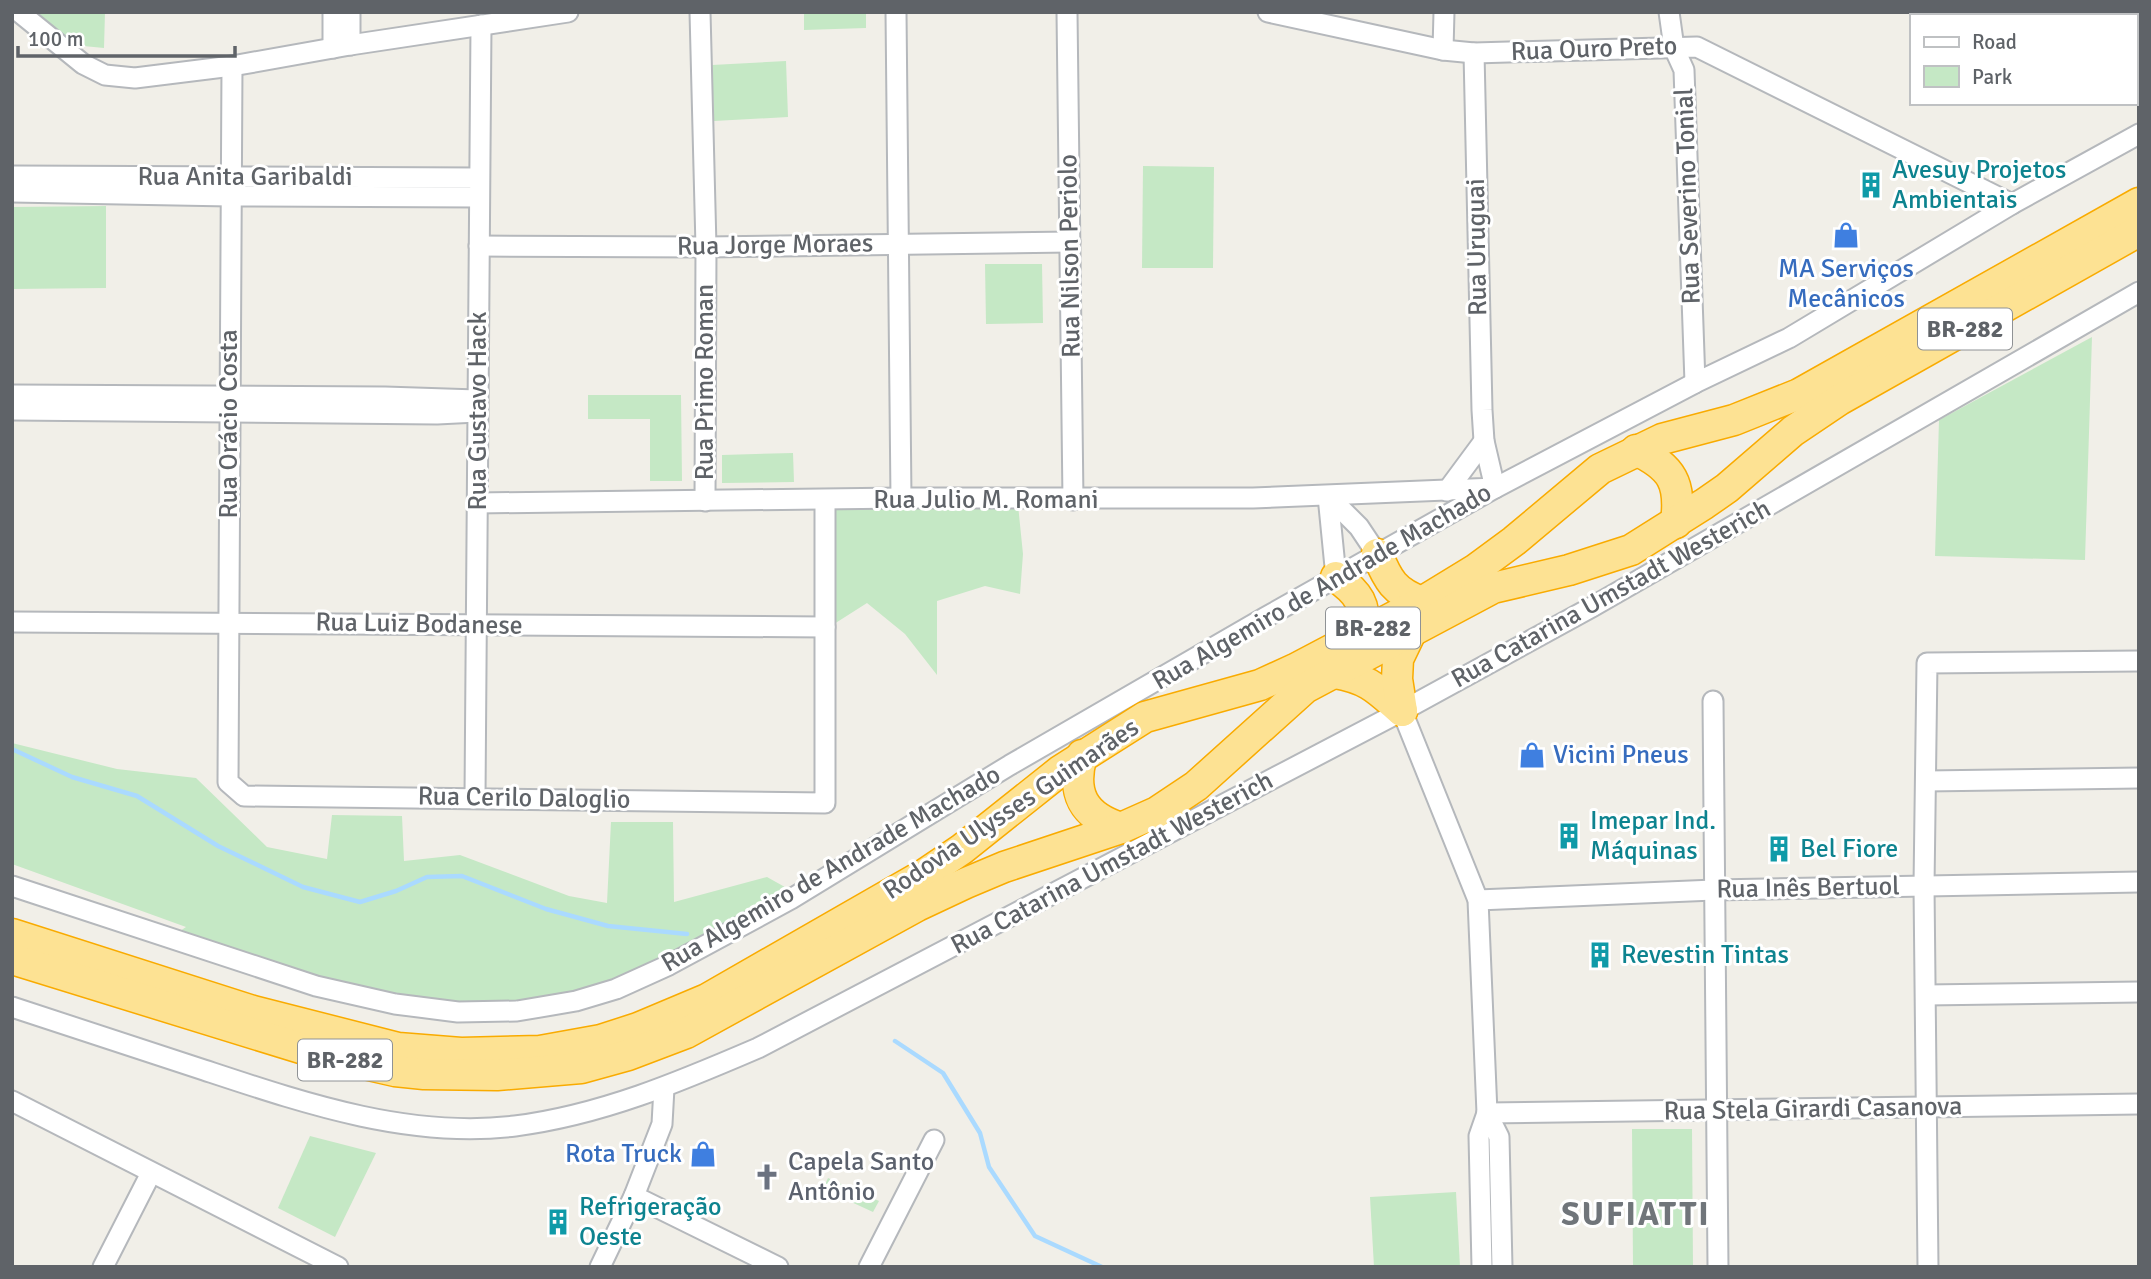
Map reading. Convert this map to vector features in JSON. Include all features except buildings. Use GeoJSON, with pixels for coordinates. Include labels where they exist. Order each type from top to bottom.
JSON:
{"type":"FeatureCollection","features":[{"type":"Feature","properties":{"kind":"highway","name":"Rodovia Ulysses Guimarães"},"geometry":{"type":"LineString","coordinates":[[12,934],[253,1011],[398,1048],[461,1053],[541,1051],[577,1045],[638,1028],[708,999],[925,874],[962,849],[1082,755],[1145,717],[1260,685],[1364,633],[1476,569],[1600,469],[1662,439],[1745,416],[1799,394],[2139,203]]}},
{"type":"Feature","properties":{"kind":"highway","name":"Rodovia Ulysses Guimarães"},"geometry":{"type":"LineString","coordinates":[[12,959],[320,1054],[396,1070],[424,1074],[497,1075],[580,1068],[628,1055],[686,1032],[917,906],[966,883],[1004,867],[1121,828],[1157,811],[1196,786],[1305,688],[1493,588],[1605,560],[1631,550],[1727,488],[1793,431],[1839,400],[2139,232]]}},
{"type":"Feature","properties":{"kind":"highway"},"geometry":{"type":"LineString","coordinates":[[1636,450],[1657,460],[1672,478],[1679,500],[1676,523]]}},
{"type":"Feature","properties":{"kind":"highway"},"geometry":{"type":"LineString","coordinates":[[1377,554],[1393,586],[1406,596],[1422,602]]}},
{"type":"Feature","properties":{"kind":"highway"},"geometry":{"type":"LineString","coordinates":[[1336,577],[1351,587],[1360,601],[1365,616],[1364,633]]}},
{"type":"Feature","properties":{"kind":"highway"},"geometry":{"type":"LineString","coordinates":[[1402,711],[1396,679],[1398,659],[1411,632]]}},
{"type":"Feature","properties":{"kind":"highway"},"geometry":{"type":"LineString","coordinates":[[1335,673],[1359,677],[1402,711]]}},
{"type":"Feature","properties":{"kind":"highway"},"geometry":{"type":"LineString","coordinates":[[1082,755],[1077,774],[1079,793],[1083,801],[1088,810],[1103,822],[1121,828]]}},
{"type":"Feature","properties":{"kind":"street"},"geometry":{"type":"LineString","coordinates":[[19,12],[83,64],[105,75],[135,78],[232,66],[561,13]]}},
{"type":"Feature","properties":{"kind":"street"},"geometry":{"type":"LineString","coordinates":[[333,12],[341,47]]}},
{"type":"Feature","properties":{"kind":"street"},"geometry":{"type":"LineString","coordinates":[[341,47],[350,12]]}},
{"type":"Feature","properties":{"kind":"street","name":"Rua Primo Roman"},"geometry":{"type":"LineString","coordinates":[[700,12],[706,247],[705,501]]}},
{"type":"Feature","properties":{"kind":"street"},"geometry":{"type":"LineString","coordinates":[[896,12],[901,498]]}},
{"type":"Feature","properties":{"kind":"street","name":"Rua Nilson Periolo"},"geometry":{"type":"LineString","coordinates":[[1067,12],[1073,500]]}},
{"type":"Feature","properties":{"kind":"street","name":"Rua Ouro Preto"},"geometry":{"type":"LineString","coordinates":[[1268,12],[1443,50],[1474,53],[1697,47],[2012,204]]}},
{"type":"Feature","properties":{"kind":"street"},"geometry":{"type":"LineString","coordinates":[[1443,50],[1444,12]]}},
{"type":"Feature","properties":{"kind":"street","name":"Rua Severino Tonial"},"geometry":{"type":"LineString","coordinates":[[1669,12],[1674,48],[1684,70],[1695,383]]}},
{"type":"Feature","properties":{"kind":"street","name":"Rua Gustavo Hack"},"geometry":{"type":"LineString","coordinates":[[475,797],[481,25]]}},
{"type":"Feature","properties":{"kind":"street","name":"Rua Uruguai"},"geometry":{"type":"LineString","coordinates":[[1474,53],[1484,441],[1495,488]]}},
{"type":"Feature","properties":{"kind":"street","name":"Rua Orácio Costa"},"geometry":{"type":"LineString","coordinates":[[228,782],[232,66]]}},
{"type":"Feature","properties":{"kind":"street","name":"Rua Algemiro de Andrade Machado"},"geometry":{"type":"LineString","coordinates":[[12,886],[316,986],[395,1004],[458,1012],[517,1011],[576,1001],[616,989],[670,965],[779,905],[1010,765],[1336,577],[1495,488],[1695,383],[1788,338],[2012,204],[2139,134]]}},
{"type":"Feature","properties":{"kind":"street","name":"Rua Anita Garibaldi"},"geometry":{"type":"LineString","coordinates":[[12,176],[66,185]]}},
{"type":"Feature","properties":{"kind":"street","name":"Rua Anita Garibaldi"},"geometry":{"type":"LineString","coordinates":[[12,192],[66,185],[478,188]]}},
{"type":"Feature","properties":{"kind":"street","name":"Rua Jorge Moraes"},"geometry":{"type":"LineString","coordinates":[[480,246],[706,247],[1070,242]]}},
{"type":"Feature","properties":{"kind":"street","name":"Rua Catarina Umstadt Westerich"},"geometry":{"type":"LineString","coordinates":[[12,1007],[300,1101],[352,1115],[398,1123],[464,1129],[515,1126],[579,1114],[664,1088],[758,1048],[1402,711],[1592,607],[2139,292]]}},
{"type":"Feature","properties":{"kind":"street"},"geometry":{"type":"LineString","coordinates":[[12,395],[63,402],[477,406]]}},
{"type":"Feature","properties":{"kind":"street"},"geometry":{"type":"LineString","coordinates":[[12,410],[63,402]]}},
{"type":"Feature","properties":{"kind":"street"},"geometry":{"type":"LineString","coordinates":[[1447,491],[1484,441]]}},
{"type":"Feature","properties":{"kind":"street","name":"Rua Julio M. Romani"},"geometry":{"type":"LineString","coordinates":[[477,503],[901,498],[1073,500],[1328,496],[1495,488]]}},
{"type":"Feature","properties":{"kind":"street"},"geometry":{"type":"LineString","coordinates":[[1328,496],[1359,527],[1377,554]]}},
{"type":"Feature","properties":{"kind":"street"},"geometry":{"type":"LineString","coordinates":[[1328,496],[1336,577]]}},
{"type":"Feature","properties":{"kind":"street"},"geometry":{"type":"LineString","coordinates":[[825,500],[825,627]]}},
{"type":"Feature","properties":{"kind":"street","name":"Rua Luiz Bodanese"},"geometry":{"type":"LineString","coordinates":[[12,622],[825,627]]}},
{"type":"Feature","properties":{"kind":"street","name":"Rua Cerilo Daloglio"},"geometry":{"type":"LineString","coordinates":[[228,782],[244,796],[825,803],[825,627]]}},
{"type":"Feature","properties":{"kind":"street"},"geometry":{"type":"LineString","coordinates":[[1928,1267],[1924,886],[1927,663],[2139,661]]}},
{"type":"Feature","properties":{"kind":"street"},"geometry":{"type":"LineString","coordinates":[[1713,701],[1718,1267]]}},
{"type":"Feature","properties":{"kind":"street"},"geometry":{"type":"LineString","coordinates":[[1402,711],[1478,900],[1487,1113],[1479,1136],[1482,1267]]}},
{"type":"Feature","properties":{"kind":"street"},"geometry":{"type":"LineString","coordinates":[[1926,781],[2139,778]]}},
{"type":"Feature","properties":{"kind":"street","name":"Rua Inês Bertuol"},"geometry":{"type":"LineString","coordinates":[[1478,900],[1714,890],[2139,882]]}},
{"type":"Feature","properties":{"kind":"street"},"geometry":{"type":"LineString","coordinates":[[1926,995],[2139,992]]}},
{"type":"Feature","properties":{"kind":"street"},"geometry":{"type":"LineString","coordinates":[[600,1267],[634,1196],[662,1124],[664,1088]]}},
{"type":"Feature","properties":{"kind":"street"},"geometry":{"type":"LineString","coordinates":[[12,1101],[337,1267]]}},
{"type":"Feature","properties":{"kind":"street","name":"Rua Stela Girardi Casanova"},"geometry":{"type":"LineString","coordinates":[[1487,1113],[2139,1104]]}},
{"type":"Feature","properties":{"kind":"street"},"geometry":{"type":"LineString","coordinates":[[1487,1113],[1499,1137],[1502,1267]]}},
{"type":"Feature","properties":{"kind":"street"},"geometry":{"type":"LineString","coordinates":[[869,1267],[934,1140]]}},
{"type":"Feature","properties":{"kind":"street"},"geometry":{"type":"LineString","coordinates":[[103,1267],[151,1173]]}},
{"type":"Feature","properties":{"kind":"street"},"geometry":{"type":"LineString","coordinates":[[634,1196],[778,1267]]}},
{"type":"Feature","properties":{"kind":"street"},"geometry":{"type":"LineString","coordinates":[[1481,1232],[1501,1232]]}},
{"type":"Feature","properties":{"kind":"green space"},"geometry":{"type":"Polygon","coordinates":[[[37,12],[105,12],[104,48],[73,45],[37,12]]]}},
{"type":"Feature","properties":{"kind":"green space"},"geometry":{"type":"Polygon","coordinates":[[[804,12],[866,12],[866,28],[804,30],[804,12]]]}},
{"type":"Feature","properties":{"kind":"green space"},"geometry":{"type":"Polygon","coordinates":[[[786,61],[788,117],[714,121],[712,65],[786,61]]]}},
{"type":"Feature","properties":{"kind":"green space"},"geometry":{"type":"Polygon","coordinates":[[[1143,166],[1214,167],[1213,268],[1142,268],[1143,166]]]}},
{"type":"Feature","properties":{"kind":"green space"},"geometry":{"type":"Polygon","coordinates":[[[106,206],[106,288],[12,289],[12,207],[106,206]]]}},
{"type":"Feature","properties":{"kind":"green space"},"geometry":{"type":"Polygon","coordinates":[[[985,264],[1042,264],[1043,323],[986,324],[985,264]]]}},
{"type":"Feature","properties":{"kind":"green space"},"geometry":{"type":"Polygon","coordinates":[[[2092,337],[2085,560],[1935,556],[1939,420],[2092,337]]]}},
{"type":"Feature","properties":{"kind":"green space"},"geometry":{"type":"Polygon","coordinates":[[[588,395],[681,395],[682,481],[650,481],[650,419],[588,419],[588,395]]]}},
{"type":"Feature","properties":{"kind":"green space"},"geometry":{"type":"Polygon","coordinates":[[[793,453],[794,482],[722,483],[722,455],[793,453]]]}},
{"type":"Feature","properties":{"kind":"green space"},"geometry":{"type":"Polygon","coordinates":[[[1018,505],[1023,554],[1020,594],[985,586],[937,601],[937,675],[905,634],[867,603],[834,624],[830,508],[1018,505]]]}},
{"type":"Feature","properties":{"kind":"green space"},"geometry":{"type":"Polygon","coordinates":[[[12,743],[117,769],[196,778],[267,847],[327,859],[332,815],[402,816],[404,861],[460,855],[569,896],[607,903],[611,822],[673,822],[674,902],[767,877],[792,891],[606,984],[517,1008],[395,1003],[171,937],[186,927],[12,864],[12,743]]]}},
{"type":"Feature","properties":{"kind":"green space"},"geometry":{"type":"Polygon","coordinates":[[[1632,1129],[1692,1129],[1693,1267],[1633,1267],[1632,1129]]]}},
{"type":"Feature","properties":{"kind":"green space"},"geometry":{"type":"Polygon","coordinates":[[[310,1136],[376,1153],[335,1237],[278,1208],[310,1136]]]}},
{"type":"Feature","properties":{"kind":"green space"},"geometry":{"type":"Polygon","coordinates":[[[828,1178],[879,1201],[873,1212],[823,1189],[828,1178]]]}},
{"type":"Feature","properties":{"kind":"green space"},"geometry":{"type":"Polygon","coordinates":[[[1456,1192],[1460,1267],[1374,1267],[1370,1197],[1456,1192]]]}},
{"type":"Feature","properties":{"kind":"waterway"},"geometry":{"type":"LineString","coordinates":[[12,749],[72,777],[137,796],[218,846],[303,887],[360,902],[396,891],[427,877],[462,876],[546,909],[608,926],[687,934]]}},
{"type":"Feature","properties":{"kind":"waterway"},"geometry":{"type":"LineString","coordinates":[[895,1041],[943,1073],[980,1133],[989,1167],[1035,1236],[1102,1267]]}},
{"type":"Feature","properties":{"kind":"place","name":"Avesuy Projetos Ambientais"},"geometry":{"type":"Point","coordinates":[1871,185]}},
{"type":"Feature","properties":{"kind":"place","name":"MA Serviços Mecânicos"},"geometry":{"type":"Point","coordinates":[1846,235]}},
{"type":"Feature","properties":{"kind":"place","name":"Vicini Pneus"},"geometry":{"type":"Point","coordinates":[1532,755]}},
{"type":"Feature","properties":{"kind":"place","name":"Imepar Ind. Máquinas"},"geometry":{"type":"Point","coordinates":[1569,836]}},
{"type":"Feature","properties":{"kind":"place","name":"Bel Fiore"},"geometry":{"type":"Point","coordinates":[1779,849]}},
{"type":"Feature","properties":{"kind":"place","name":"Revestin Tintas"},"geometry":{"type":"Point","coordinates":[1600,955]}},
{"type":"Feature","properties":{"kind":"place","name":"Rota Truck"},"geometry":{"type":"Point","coordinates":[703,1154]}},
{"type":"Feature","properties":{"kind":"place","name":"Capela Santo Antônio"},"geometry":{"type":"Point","coordinates":[767,1177]}},
{"type":"Feature","properties":{"kind":"place","name":"Refrigeração Oeste"},"geometry":{"type":"Point","coordinates":[558,1222]}},
{"type":"Feature","properties":{"kind":"district","name":"SUFIATTI"},"geometry":{"type":"Point","coordinates":[1636,1214]}}]}
